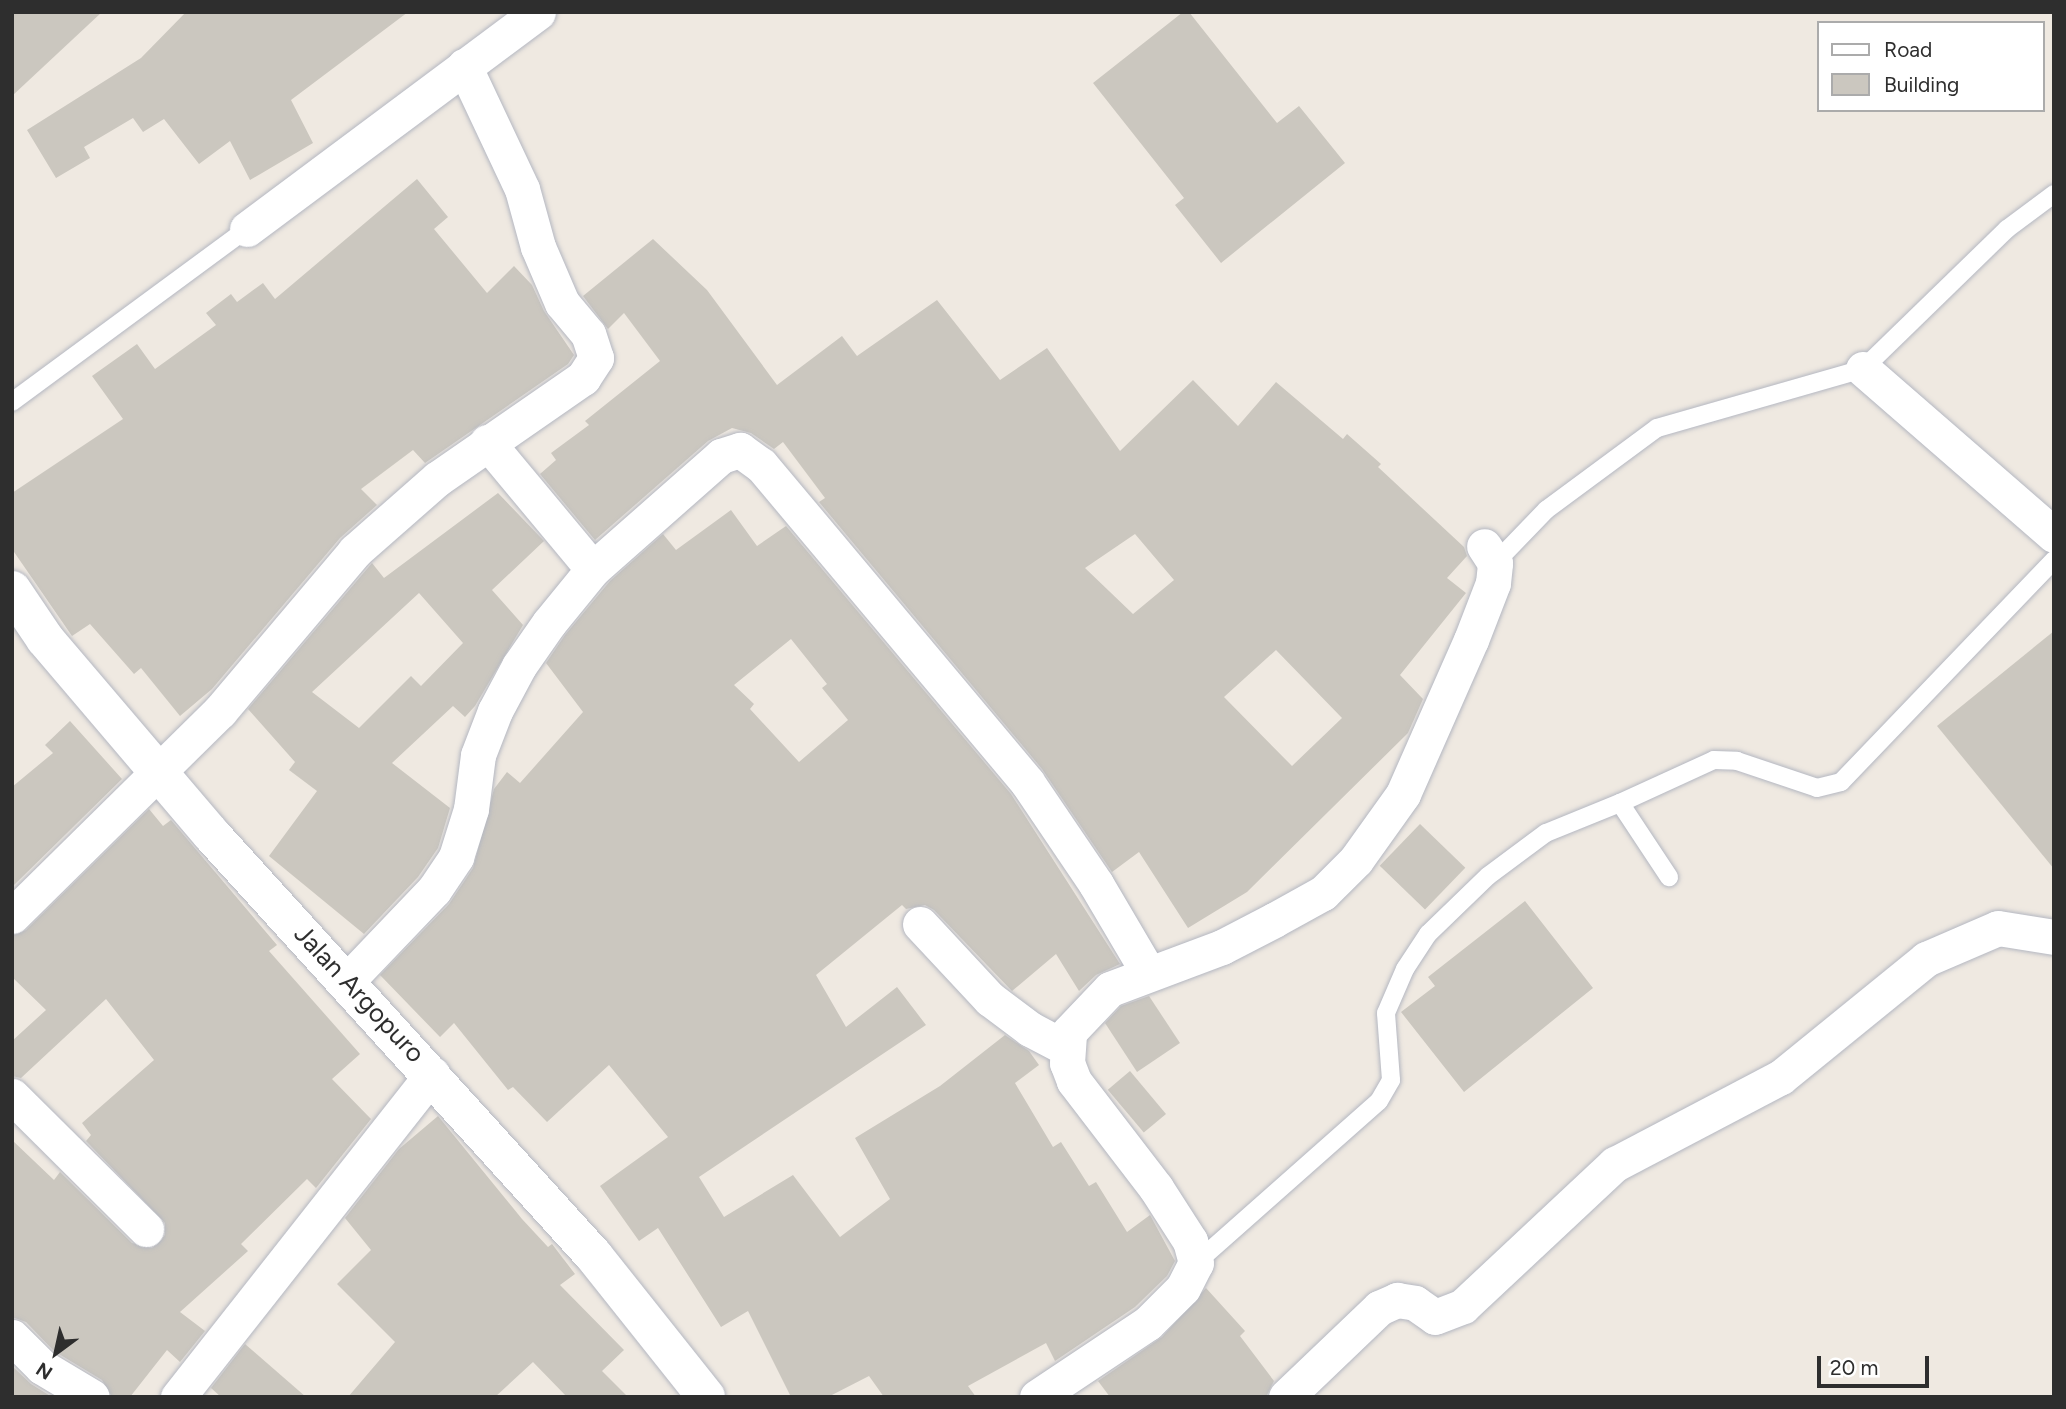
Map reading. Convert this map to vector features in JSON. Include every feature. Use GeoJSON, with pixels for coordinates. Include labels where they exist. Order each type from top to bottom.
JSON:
{"type":"FeatureCollection","features":[{"type":"Feature","properties":{"kind":"street"},"geometry":{"type":"LineString","coordinates":[[247,229],[538,12]]}},
{"type":"Feature","properties":{"kind":"street"},"geometry":{"type":"LineString","coordinates":[[12,916],[220,711],[355,551],[437,479],[583,377],[596,358],[588,334],[562,303],[538,247],[522,189],[464,66]]}},
{"type":"Feature","properties":{"kind":"street"},"geometry":{"type":"LineString","coordinates":[[1864,369],[2054,535]]}},
{"type":"Feature","properties":{"kind":"street"},"geometry":{"type":"LineString","coordinates":[[487,442],[593,569]]}},
{"type":"Feature","properties":{"kind":"street"},"geometry":{"type":"LineString","coordinates":[[347,981],[434,890],[456,857],[471,809],[478,755],[495,711],[519,666],[593,569],[721,456],[740,450],[761,465],[1027,782],[1096,884],[1149,974]]}},
{"type":"Feature","properties":{"kind":"street"},"geometry":{"type":"LineString","coordinates":[[1052,1394],[1148,1323],[1183,1288],[1196,1263],[1191,1241],[1156,1188],[1074,1081],[1066,1048],[1069,1032],[1088,1008],[1110,989],[1222,947],[1323,893],[1356,860],[1403,794],[1426,744],[1493,583],[1490,555]]}},
{"type":"Feature","properties":{"kind":"street","name":"Jalan Argopuro"},"geometry":{"type":"LineString","coordinates":[[12,590],[46,639],[158,771],[594,1255],[706,1397]]}},
{"type":"Feature","properties":{"kind":"street"},"geometry":{"type":"LineString","coordinates":[[920,924],[990,999],[1030,1030],[1066,1048]]}},
{"type":"Feature","properties":{"kind":"street"},"geometry":{"type":"LineString","coordinates":[[1286,1397],[1379,1308],[1398,1300],[1415,1303],[1435,1317],[1463,1306],[1615,1164],[1781,1077],[1926,959],[1998,928],[2054,937]]}},
{"type":"Feature","properties":{"kind":"street"},"geometry":{"type":"LineString","coordinates":[[178,1397],[432,1073]]}},
{"type":"Feature","properties":{"kind":"street"},"geometry":{"type":"LineString","coordinates":[[12,1096],[146,1229]]}},
{"type":"Feature","properties":{"kind":"street"},"geometry":{"type":"LineString","coordinates":[[12,1338],[42,1367],[92,1397]]}},
{"type":"Feature","properties":{"kind":"lane"},"geometry":{"type":"LineString","coordinates":[[1490,555],[1657,428],[1864,369],[2007,229],[2054,194]]}},
{"type":"Feature","properties":{"kind":"lane"},"geometry":{"type":"LineString","coordinates":[[12,402],[247,229]]}},
{"type":"Feature","properties":{"kind":"lane"},"geometry":{"type":"LineString","coordinates":[[1196,1263],[1379,1101],[1391,1080],[1386,1013],[1405,970],[1428,934],[1488,876],[1546,833],[1714,760],[1737,761],[1817,788],[1841,782],[2054,560]]}},
{"type":"Feature","properties":{"kind":"lane"},"geometry":{"type":"LineString","coordinates":[[1620,803],[1669,877]]}},
{"type":"Feature","properties":{"kind":"building"},"geometry":{"type":"Polygon","coordinates":[[[12,12],[102,12],[12,96],[12,12]]]}},
{"type":"Feature","properties":{"kind":"building"},"geometry":{"type":"Polygon","coordinates":[[[186,12],[408,12],[291,100],[313,143],[250,180],[230,141],[199,164],[164,119],[143,132],[133,118],[84,147],[90,158],[56,178],[27,130],[141,58],[186,12]]]}},
{"type":"Feature","properties":{"kind":"building"},"geometry":{"type":"Polygon","coordinates":[[[1183,12],[1189,12],[1277,123],[1299,106],[1345,163],[1221,263],[1175,205],[1184,198],[1093,83],[1183,12]]]}},
{"type":"Feature","properties":{"kind":"building"},"geometry":{"type":"Polygon","coordinates":[[[417,179],[448,217],[434,229],[487,293],[514,266],[532,285],[544,311],[574,355],[568,364],[425,463],[413,450],[361,489],[377,505],[340,538],[212,689],[180,716],[141,668],[134,674],[90,624],[72,636],[12,549],[12,493],[123,419],[92,376],[137,344],[155,369],[216,325],[206,313],[231,294],[237,302],[263,283],[275,299],[417,179]]]}},
{"type":"Feature","properties":{"kind":"building"},"geometry":{"type":"Polygon","coordinates":[[[653,239],[707,290],[777,385],[842,336],[857,356],[937,300],[1000,380],[1047,348],[1120,451],[1193,380],[1238,426],[1276,382],[1343,439],[1347,434],[1381,464],[1378,467],[1464,547],[1467,556],[1447,578],[1466,593],[1400,675],[1423,699],[1408,733],[1247,892],[1188,928],[1139,852],[1112,872],[1042,769],[819,502],[825,498],[783,442],[774,449],[751,433],[732,428],[708,441],[595,540],[540,474],[556,460],[551,453],[589,425],[585,421],[660,361],[624,313],[608,329],[583,296],[653,239]],[[1135,534],[1085,568],[1133,614],[1174,580],[1135,534]],[[1276,650],[1224,697],[1292,766],[1342,718],[1276,650]]]}},
{"type":"Feature","properties":{"kind":"building"},"geometry":{"type":"Polygon","coordinates":[[[498,493],[544,541],[492,590],[523,625],[475,706],[465,717],[453,706],[392,763],[450,808],[438,848],[418,877],[364,934],[269,856],[317,791],[289,770],[295,762],[248,709],[372,563],[384,578],[498,493]],[[419,593],[312,692],[359,728],[411,676],[421,686],[463,643],[419,593]]]}},
{"type":"Feature","properties":{"kind":"building"},"geometry":{"type":"Polygon","coordinates":[[[731,510],[757,546],[786,526],[1011,794],[1120,964],[1096,975],[1079,991],[1056,954],[1012,991],[934,910],[925,905],[906,909],[902,905],[816,975],[846,1027],[897,987],[926,1025],[699,1177],[724,1217],[793,1175],[840,1237],[890,1199],[855,1138],[940,1086],[1005,1035],[1029,1051],[1039,1065],[1015,1083],[1053,1147],[1061,1142],[1089,1186],[1096,1182],[1127,1232],[1150,1215],[1175,1261],[1167,1276],[1135,1307],[1055,1361],[1046,1343],[968,1386],[976,1397],[884,1397],[869,1376],[828,1397],[791,1397],[748,1311],[721,1327],[658,1228],[639,1241],[600,1186],[668,1137],[609,1065],[547,1122],[513,1087],[508,1090],[454,1023],[440,1037],[380,975],[449,904],[473,868],[494,789],[507,772],[520,783],[583,712],[546,663],[565,635],[610,581],[663,534],[676,550],[731,510]],[[791,639],[734,685],[754,704],[750,709],[799,762],[848,720],[822,688],[827,684],[791,639]]]}},
{"type":"Feature","properties":{"kind":"building"},"geometry":{"type":"Polygon","coordinates":[[[2054,631],[2054,869],[1937,726],[2054,631]]]}},
{"type":"Feature","properties":{"kind":"building"},"geometry":{"type":"Polygon","coordinates":[[[70,721],[122,779],[12,887],[12,787],[53,753],[45,745],[70,721]]]}},
{"type":"Feature","properties":{"kind":"building"},"geometry":{"type":"Polygon","coordinates":[[[149,809],[163,826],[171,820],[277,945],[269,951],[360,1054],[332,1079],[371,1119],[316,1188],[307,1179],[241,1244],[248,1251],[180,1312],[205,1331],[180,1362],[167,1350],[130,1397],[112,1397],[102,1380],[54,1351],[26,1322],[12,1317],[12,1140],[54,1180],[60,1172],[132,1243],[152,1248],[165,1235],[165,1223],[86,1141],[91,1135],[82,1123],[154,1060],[106,999],[21,1078],[12,1076],[12,1041],[46,1010],[12,977],[12,936],[26,930],[149,809]]]}},
{"type":"Feature","properties":{"kind":"building"},"geometry":{"type":"Polygon","coordinates":[[[1420,824],[1465,868],[1425,909],[1380,866],[1420,824]]]}},
{"type":"Feature","properties":{"kind":"building"},"geometry":{"type":"Polygon","coordinates":[[[1525,901],[1593,988],[1464,1092],[1401,1012],[1435,986],[1428,977],[1525,901]]]}},
{"type":"Feature","properties":{"kind":"building"},"geometry":{"type":"Polygon","coordinates":[[[1149,996],[1180,1043],[1137,1072],[1105,1023],[1121,1006],[1149,996]]]}},
{"type":"Feature","properties":{"kind":"building"},"geometry":{"type":"Polygon","coordinates":[[[1130,1071],[1166,1114],[1144,1133],[1108,1090],[1130,1071]]]}},
{"type":"Feature","properties":{"kind":"building"},"geometry":{"type":"Polygon","coordinates":[[[438,1116],[522,1219],[548,1247],[552,1244],[575,1274],[560,1285],[624,1350],[602,1371],[628,1397],[567,1397],[533,1362],[495,1397],[348,1397],[395,1342],[337,1284],[371,1250],[345,1218],[399,1149],[438,1116]]]}},
{"type":"Feature","properties":{"kind":"building"},"geometry":{"type":"Polygon","coordinates":[[[1206,1288],[1245,1331],[1240,1336],[1274,1381],[1266,1397],[1110,1397],[1098,1381],[1162,1337],[1206,1288]]]}},
{"type":"Feature","properties":{"kind":"building"},"geometry":{"type":"Polygon","coordinates":[[[245,1344],[306,1397],[221,1397],[211,1388],[245,1344]]]}},
{"type":"Feature","properties":{"kind":"building"},"geometry":{"type":"Polygon","coordinates":[[[12,1366],[31,1384],[52,1397],[12,1397],[12,1366]]]}}]}
